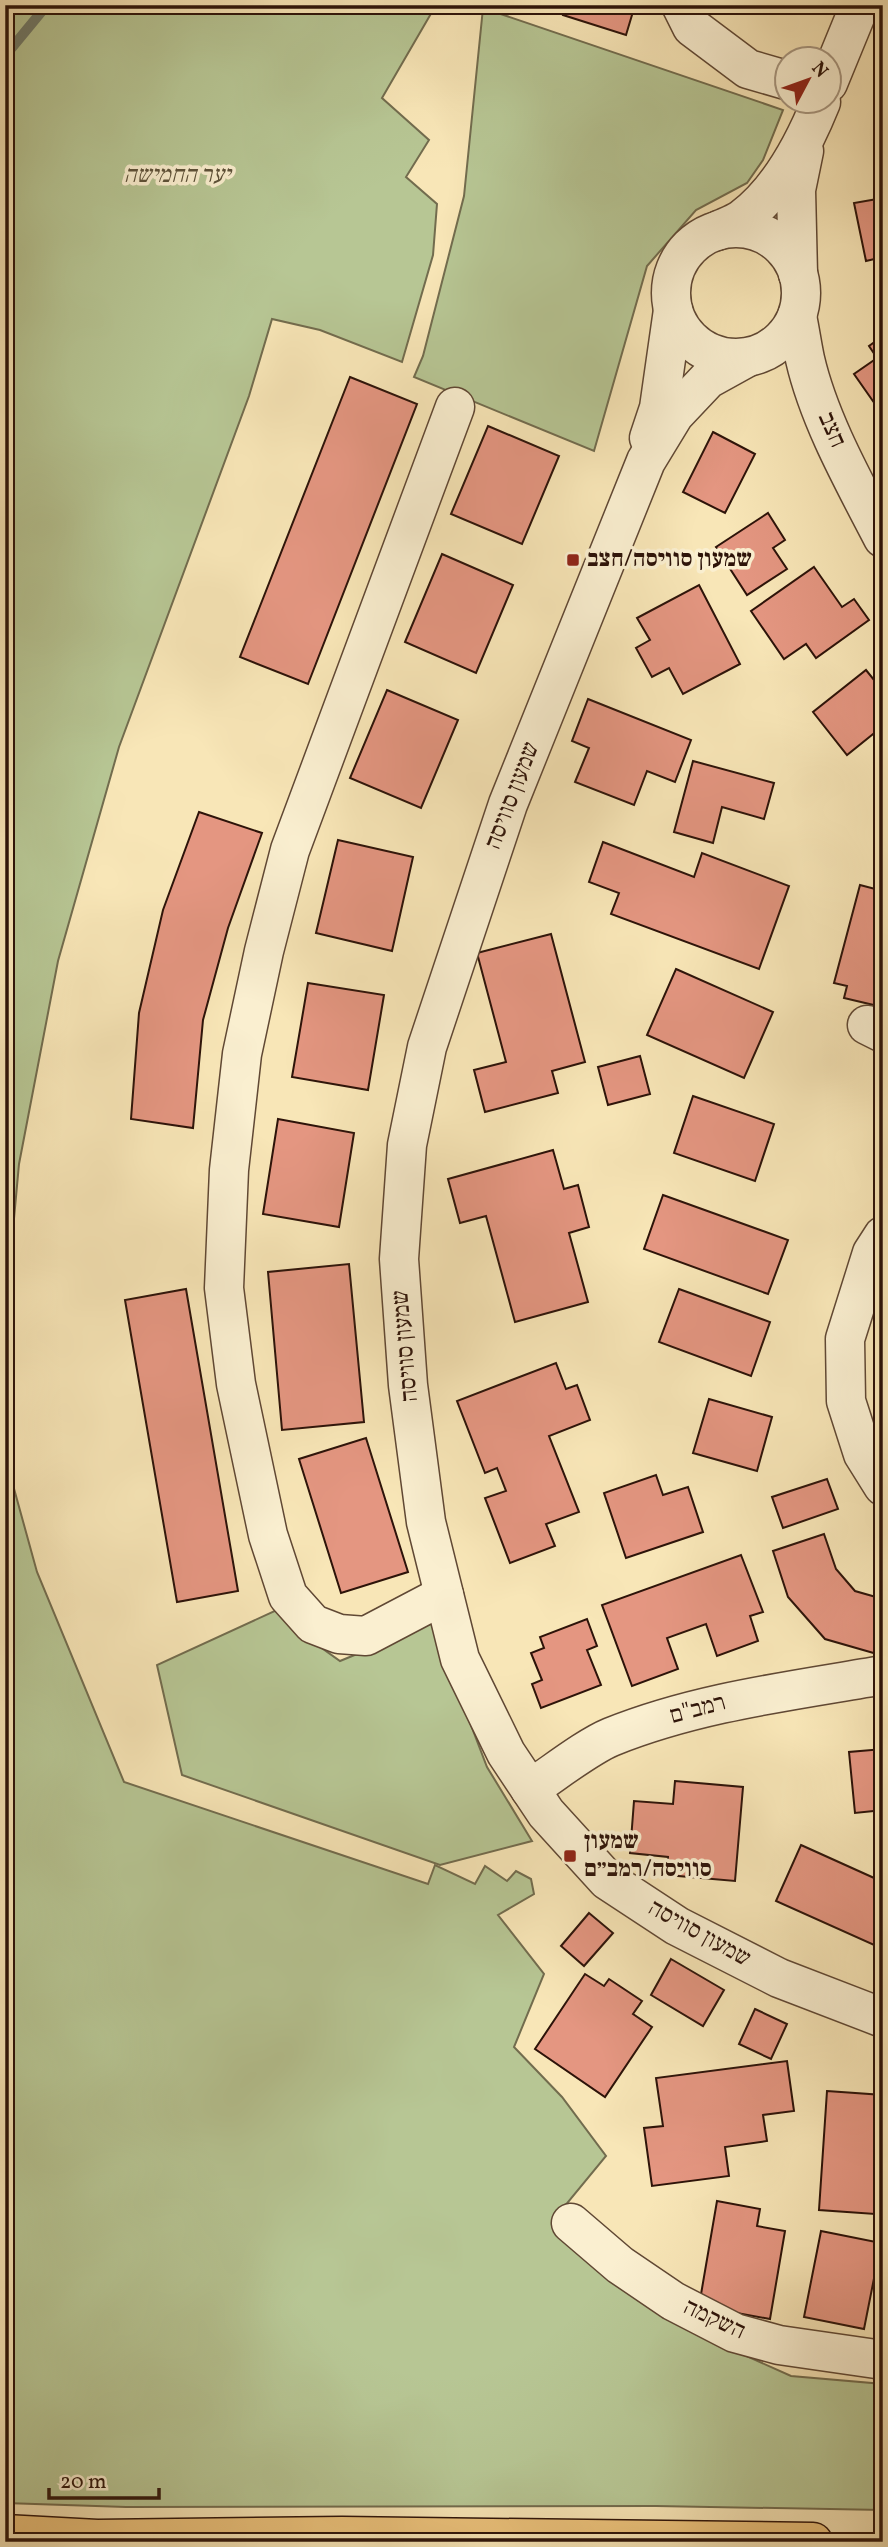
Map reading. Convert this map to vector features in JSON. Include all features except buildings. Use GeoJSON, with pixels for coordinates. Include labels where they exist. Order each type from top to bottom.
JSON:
{"type":"FeatureCollection","features":[{"type":"Feature","properties":{"kind":"main road"},"geometry":{"type":"LineString","coordinates":[[5,2534],[97,2539],[342,2536],[813,2542]]}},
{"type":"Feature","properties":{"kind":"street"},"geometry":{"type":"LineString","coordinates":[[681,5],[692,27],[748,69],[772,76]]}},
{"type":"Feature","properties":{"kind":"street"},"geometry":{"type":"LineString","coordinates":[[842,49],[860,5]]}},
{"type":"Feature","properties":{"kind":"street"},"geometry":{"type":"LineString","coordinates":[[814,118],[796,190],[798,274],[801,288],[797,316],[789,331],[777,344],[763,353],[746,358],[727,358],[709,353],[692,342],[680,328],[673,310],[670,290],[674,270],[684,253],[699,239],[740,221],[761,203],[785,171],[814,118]]}},
{"type":"Feature","properties":{"kind":"street"},"geometry":{"type":"LineString","coordinates":[[717,230],[751,230],[766,236],[780,245],[798,274]]}},
{"type":"Feature","properties":{"kind":"street","name":"שמעון סוויסה"},"geometry":{"type":"LineString","coordinates":[[634,491],[659,408],[673,310]]}},
{"type":"Feature","properties":{"kind":"street","name":"חצב"},"geometry":{"type":"LineString","coordinates":[[797,316],[805,360],[816,396],[854,482],[883,538]]}},
{"type":"Feature","properties":{"kind":"street","name":"שמעון סוויסה"},"geometry":{"type":"LineString","coordinates":[[746,358],[708,379],[674,415],[646,461],[508,804],[426,1048],[407,1145],[399,1259],[407,1372],[426,1522],[460,1659],[506,1753],[546,1813],[607,1880],[677,1926],[779,1978],[883,2018]]}},
{"type":"Feature","properties":{"kind":"street"},"geometry":{"type":"LineString","coordinates":[[444,1595],[366,1636],[339,1634],[313,1624],[288,1596],[268,1535],[236,1384],[224,1287],[229,1170],[242,1054],[290,850],[455,407]]}},
{"type":"Feature","properties":{"kind":"street"},"geometry":{"type":"LineString","coordinates":[[883,1236],[872,1253],[845,1339],[846,1401],[863,1454],[883,1486]]}},
{"type":"Feature","properties":{"kind":"street","name":"רמב\"ם"},"geometry":{"type":"LineString","coordinates":[[530,1789],[608,1738],[661,1720],[730,1701],[883,1675]]}},
{"type":"Feature","properties":{"kind":"street","name":"השקמה"},"geometry":{"type":"LineString","coordinates":[[571,2223],[630,2273],[673,2301],[735,2333],[779,2345],[883,2360]]}},
{"type":"Feature","properties":{"kind":"green space","name":"יער החמישה"},"geometry":{"type":"Polygon","coordinates":[[[5,5],[436,5],[382,98],[429,140],[406,177],[437,204],[433,255],[402,362],[320,330],[272,319],[249,396],[119,747],[58,961],[19,1164],[5,1317],[5,5]]]}},
{"type":"Feature","properties":{"kind":"green space"},"geometry":{"type":"Polygon","coordinates":[[[483,8],[772,106],[772,116],[781,116],[763,160],[747,183],[696,210],[647,266],[594,451],[414,377],[423,356],[464,196],[483,8]]]}},
{"type":"Feature","properties":{"kind":"green space"},"geometry":{"type":"Polygon","coordinates":[[[883,1310],[883,1427],[878,1413],[874,1369],[883,1310]]]}},
{"type":"Feature","properties":{"kind":"green space"},"geometry":{"type":"Polygon","coordinates":[[[5,1456],[37,1572],[124,1782],[428,1884],[435,1865],[475,1884],[485,1866],[507,1881],[516,1871],[531,1879],[534,1894],[498,1915],[544,1974],[514,2047],[562,2097],[606,2156],[554,2219],[695,2333],[791,2376],[883,2384],[883,2510],[656,2506],[126,2507],[5,2503],[5,1456]]]}},
{"type":"Feature","properties":{"kind":"green space"},"geometry":{"type":"Polygon","coordinates":[[[279,1609],[291,1626],[340,1661],[432,1623],[487,1767],[532,1841],[440,1865],[182,1775],[157,1665],[279,1609]]]}},
{"type":"Feature","properties":{"kind":"waterway"},"geometry":{"type":"LineString","coordinates":[[5,56],[47,5]]}},
{"type":"Feature","properties":{"kind":"place","name":"שמעון סוויסה/חצב"},"geometry":{"type":"Point","coordinates":[573,560]}},
{"type":"Feature","properties":{"kind":"place","name":"שמעון סוויסה/רמב״ם"},"geometry":{"type":"Point","coordinates":[570,1856]}}]}
